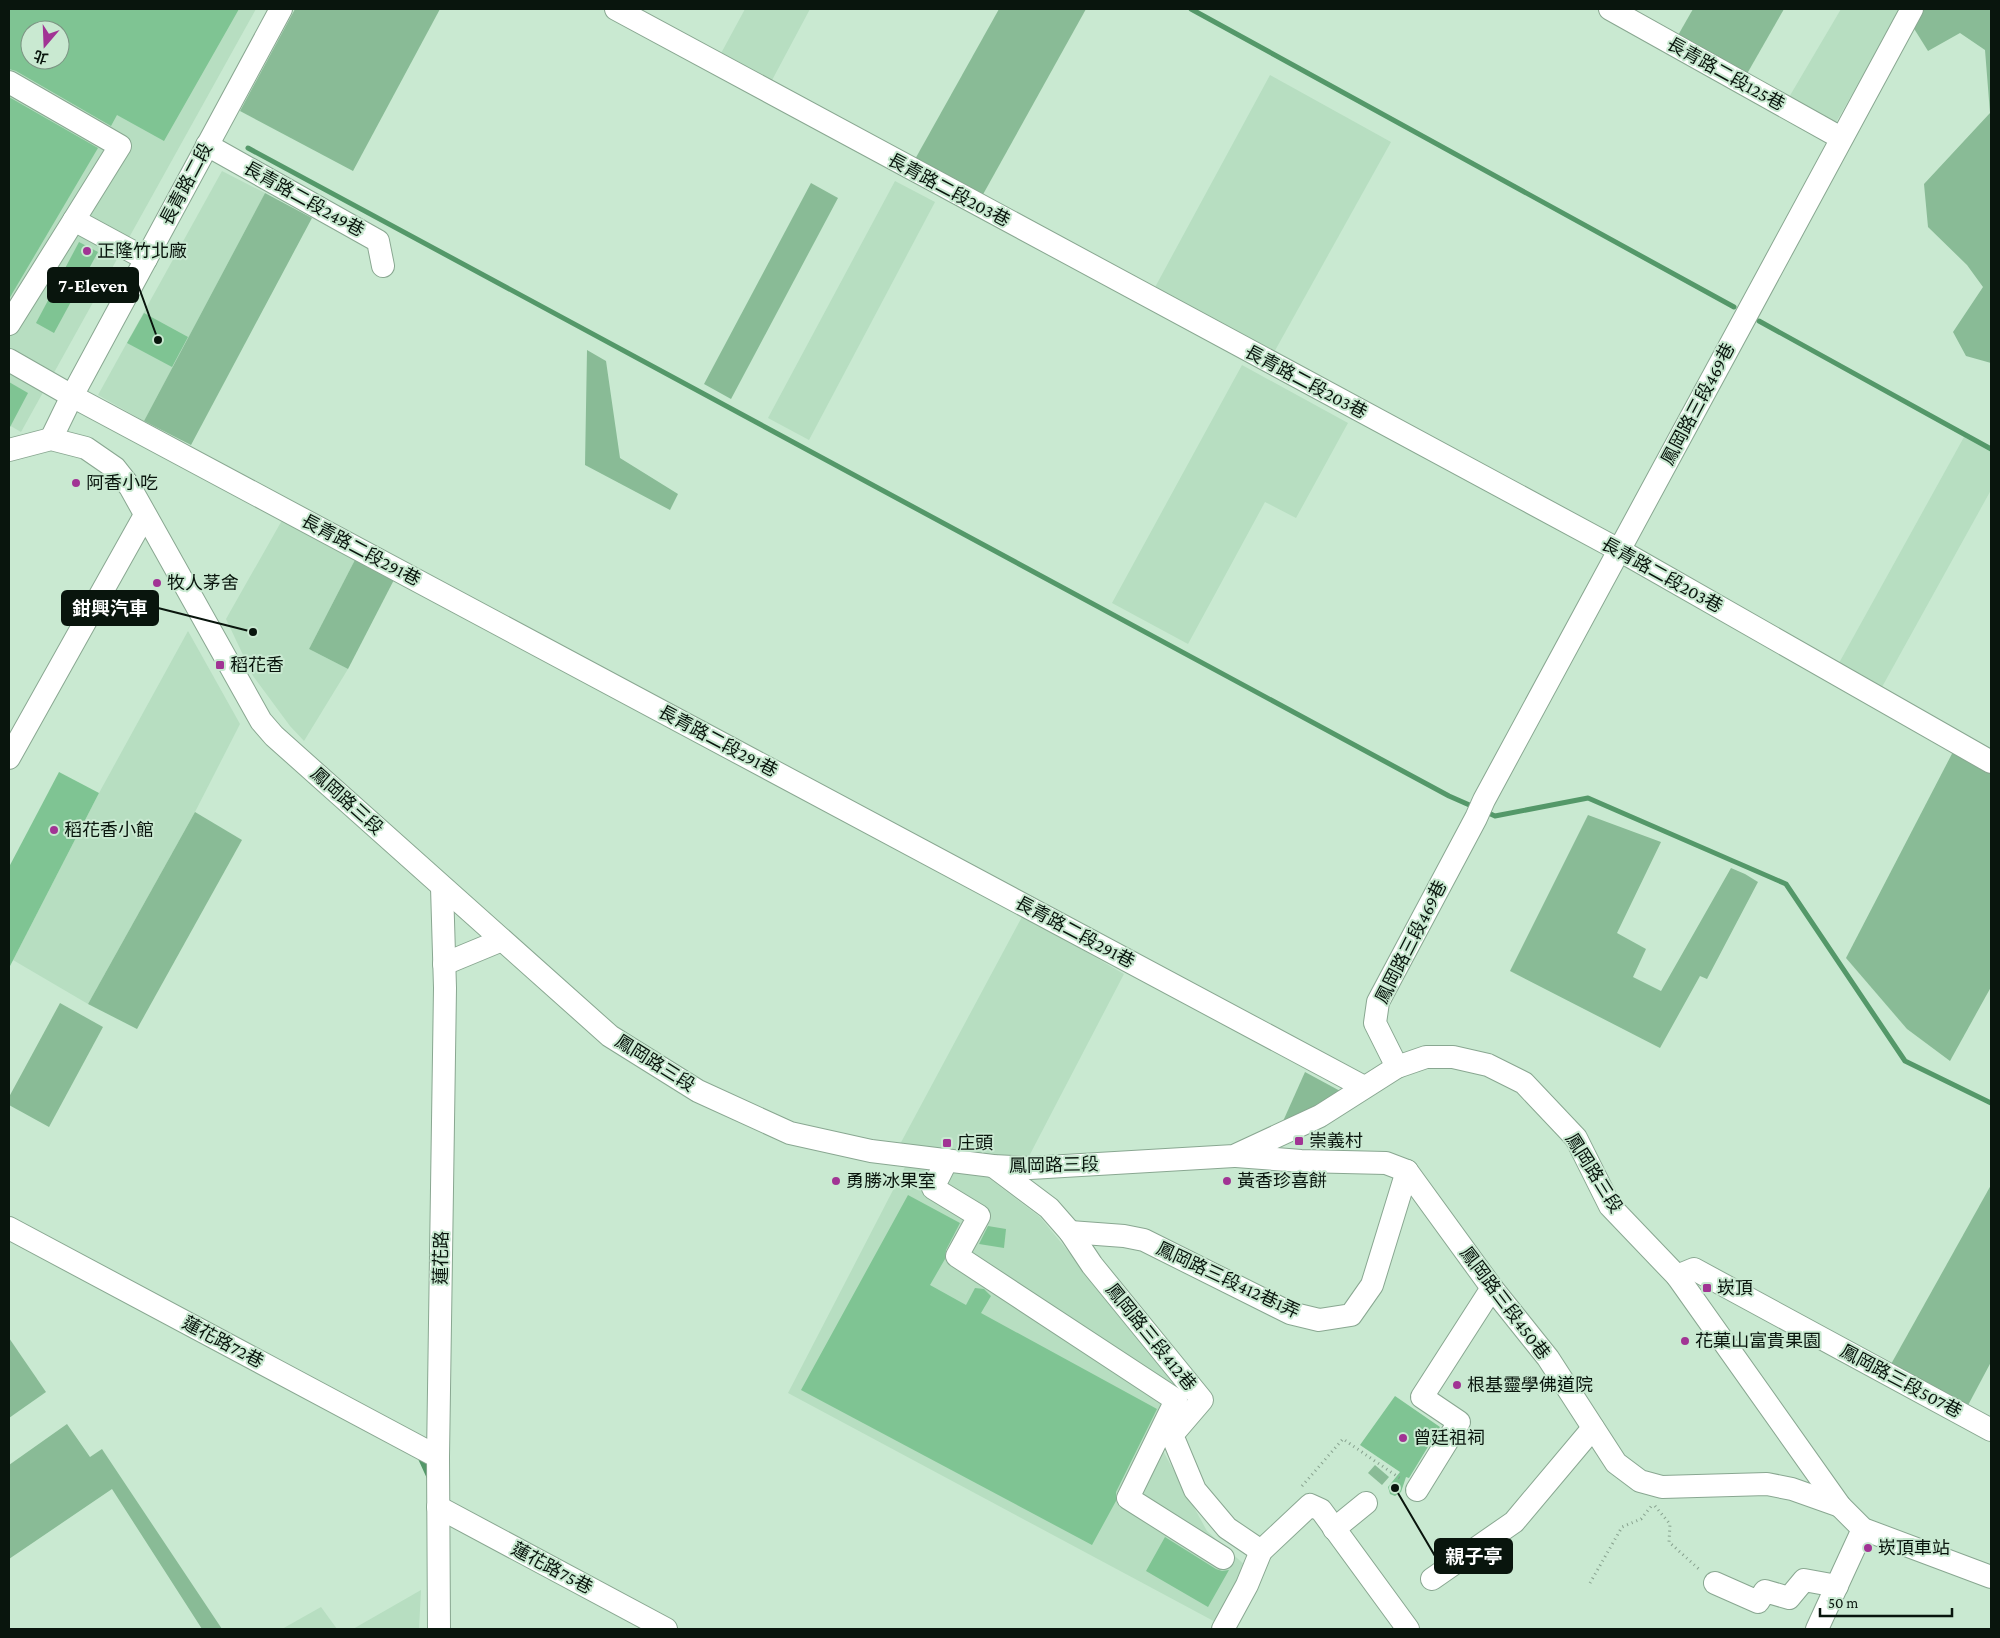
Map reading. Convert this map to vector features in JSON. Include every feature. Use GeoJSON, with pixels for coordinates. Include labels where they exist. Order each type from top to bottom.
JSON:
{"type":"FeatureCollection","features":[{"type":"Feature","properties":{"kind":"street","name":"長青路二段"},"geometry":{"type":"LineString","coordinates":[[51,440],[72,396],[280,9]]}},
{"type":"Feature","properties":{"kind":"street","name":"長青路二段203巷"},"geometry":{"type":"LineString","coordinates":[[616,9],[1619,550],[1991,762]]}},
{"type":"Feature","properties":{"kind":"street","name":"長青路二段125巷"},"geometry":{"type":"LineString","coordinates":[[1610,9],[1841,138]]}},
{"type":"Feature","properties":{"kind":"street","name":"鳳岡路三段469巷"},"geometry":{"type":"LineString","coordinates":[[1397,1067],[1375,1023],[1378,1002],[1619,550],[1912,9]]}},
{"type":"Feature","properties":{"kind":"street"},"geometry":{"type":"LineString","coordinates":[[9,82],[120,146],[9,324]]}},
{"type":"Feature","properties":{"kind":"street","name":"長青路二段249巷"},"geometry":{"type":"LineString","coordinates":[[207,145],[378,241],[383,266]]}},
{"type":"Feature","properties":{"kind":"street"},"geometry":{"type":"LineString","coordinates":[[74,220],[146,259]]}},
{"type":"Feature","properties":{"kind":"street","name":"長青路二段291巷"},"geometry":{"type":"LineString","coordinates":[[9,360],[72,396],[1364,1087]]}},
{"type":"Feature","properties":{"kind":"street","name":"鳳岡路三段"},"geometry":{"type":"LineString","coordinates":[[9,450],[51,440],[86,448],[116,468],[130,487],[261,721],[274,736],[610,1036],[698,1091],[790,1133],[871,1150],[993,1166],[1030,1168],[1234,1156],[1320,1116],[1397,1067],[1426,1057],[1453,1057],[1488,1065],[1524,1083],[1576,1138],[1610,1206],[1677,1276],[1840,1506],[1863,1529],[1991,1578]]}},
{"type":"Feature","properties":{"kind":"street"},"geometry":{"type":"LineString","coordinates":[[9,758],[145,514]]}},
{"type":"Feature","properties":{"kind":"street","name":"蓮花路"},"geometry":{"type":"LineString","coordinates":[[438,1629],[438,1457],[444,964],[442,887]]}},
{"type":"Feature","properties":{"kind":"street"},"geometry":{"type":"LineString","coordinates":[[444,964],[502,940]]}},
{"type":"Feature","properties":{"kind":"street"},"geometry":{"type":"LineString","coordinates":[[1234,1156],[1301,1161],[1386,1163],[1407,1171]]}},
{"type":"Feature","properties":{"kind":"street"},"geometry":{"type":"LineString","coordinates":[[947,1160],[933,1188],[979,1216],[957,1256],[1176,1400],[1128,1498],[1223,1558]]}},
{"type":"Feature","properties":{"kind":"street","name":"鳳岡路三段412巷"},"geometry":{"type":"LineString","coordinates":[[993,1166],[1049,1208],[1070,1232],[1092,1265],[1202,1400],[1172,1435],[1195,1490],[1227,1528],[1261,1551]]}},
{"type":"Feature","properties":{"kind":"street","name":"鳳岡路三段412巷1弄"},"geometry":{"type":"LineString","coordinates":[[1070,1232],[1124,1236],[1144,1240],[1290,1313],[1319,1320],[1335,1318],[1351,1315],[1372,1284],[1407,1171]]}},
{"type":"Feature","properties":{"kind":"street","name":"鳳岡路三段450巷"},"geometry":{"type":"LineString","coordinates":[[1407,1171],[1492,1288],[1548,1358],[1616,1463],[1640,1481],[1670,1488],[1767,1484],[1840,1506]]}},
{"type":"Feature","properties":{"kind":"street","name":"蓮花路72巷"},"geometry":{"type":"LineString","coordinates":[[9,1228],[438,1457]]}},
{"type":"Feature","properties":{"kind":"street","name":"鳳岡路三段507巷"},"geometry":{"type":"LineString","coordinates":[[1677,1276],[1694,1269],[1991,1430]]}},
{"type":"Feature","properties":{"kind":"street"},"geometry":{"type":"LineString","coordinates":[[1417,1490],[1459,1422],[1422,1397],[1492,1288]]}},
{"type":"Feature","properties":{"kind":"street"},"geometry":{"type":"LineString","coordinates":[[1432,1579],[1514,1522],[1593,1428]]}},
{"type":"Feature","properties":{"kind":"street"},"geometry":{"type":"LineString","coordinates":[[1334,1529],[1366,1503]]}},
{"type":"Feature","properties":{"kind":"street"},"geometry":{"type":"LineString","coordinates":[[1223,1629],[1247,1585],[1261,1551],[1310,1505],[1321,1510],[1408,1629]]}},
{"type":"Feature","properties":{"kind":"street","name":"蓮花路75巷"},"geometry":{"type":"LineString","coordinates":[[438,1507],[666,1629]]}},
{"type":"Feature","properties":{"kind":"street"},"geometry":{"type":"LineString","coordinates":[[1818,1629],[1863,1529]]}},
{"type":"Feature","properties":{"kind":"street"},"geometry":{"type":"LineString","coordinates":[[1715,1583],[1758,1602],[1765,1591],[1789,1598],[1804,1580],[1837,1586]]}},
{"type":"Feature","properties":{"kind":"path"},"geometry":{"type":"LineString","coordinates":[[1310,1505],[1299,1490],[1343,1438],[1417,1490]]}},
{"type":"Feature","properties":{"kind":"path"},"geometry":{"type":"LineString","coordinates":[[1590,1584],[1622,1527],[1640,1519],[1653,1503],[1670,1524],[1669,1542],[1715,1583]]}},
{"type":"Feature","properties":{"kind":"shaded area"},"geometry":{"type":"Polygon","coordinates":[[[9,9],[256,9],[21,432],[9,425],[9,9]]]}},
{"type":"Feature","properties":{"kind":"shaded area"},"geometry":{"type":"Polygon","coordinates":[[[295,9],[440,9],[353,171],[240,111],[295,9]]]}},
{"type":"Feature","properties":{"kind":"shaded area"},"geometry":{"type":"Polygon","coordinates":[[[745,9],[810,9],[770,84],[719,57],[745,9]]]}},
{"type":"Feature","properties":{"kind":"shaded area"},"geometry":{"type":"Polygon","coordinates":[[[999,9],[1086,9],[981,198],[914,161],[999,9]]]}},
{"type":"Feature","properties":{"kind":"shaded area"},"geometry":{"type":"Polygon","coordinates":[[[1693,9],[1784,9],[1744,79],[1677,37],[1693,9]]]}},
{"type":"Feature","properties":{"kind":"shaded area"},"geometry":{"type":"Polygon","coordinates":[[[1841,9],[1901,9],[1831,131],[1785,104],[1841,9]]]}},
{"type":"Feature","properties":{"kind":"shaded area"},"geometry":{"type":"Polygon","coordinates":[[[1923,9],[1991,9],[1991,363],[1966,356],[1953,332],[1983,287],[1967,265],[1928,227],[1924,184],[1990,113],[1985,50],[1960,33],[1928,51],[1913,27],[1923,9]]]}},
{"type":"Feature","properties":{"kind":"shaded area"},"geometry":{"type":"Polygon","coordinates":[[[1270,75],[1391,142],[1272,356],[1153,291],[1270,75]]]}},
{"type":"Feature","properties":{"kind":"shaded area"},"geometry":{"type":"Polygon","coordinates":[[[222,171],[265,193],[144,421],[98,395],[222,171]]]}},
{"type":"Feature","properties":{"kind":"shaded area"},"geometry":{"type":"Polygon","coordinates":[[[895,181],[935,202],[809,440],[768,418],[895,181]]]}},
{"type":"Feature","properties":{"kind":"shaded area"},"geometry":{"type":"Polygon","coordinates":[[[811,183],[838,198],[731,399],[704,384],[811,183]]]}},
{"type":"Feature","properties":{"kind":"shaded area"},"geometry":{"type":"Polygon","coordinates":[[[265,193],[312,218],[191,445],[144,421],[265,193]]]}},
{"type":"Feature","properties":{"kind":"shaded area"},"geometry":{"type":"Polygon","coordinates":[[[587,350],[606,361],[620,458],[678,494],[670,510],[585,465],[587,350]]]}},
{"type":"Feature","properties":{"kind":"shaded area"},"geometry":{"type":"Polygon","coordinates":[[[1242,365],[1348,423],[1296,518],[1265,502],[1188,644],[1112,603],[1242,365]]]}},
{"type":"Feature","properties":{"kind":"shaded area"},"geometry":{"type":"Polygon","coordinates":[[[1964,437],[1991,452],[1991,490],[1882,687],[1839,663],[1964,437]]]}},
{"type":"Feature","properties":{"kind":"shaded area"},"geometry":{"type":"Polygon","coordinates":[[[285,515],[358,554],[309,649],[348,669],[304,741],[290,726],[253,676],[226,619],[285,515]]]}},
{"type":"Feature","properties":{"kind":"shaded area"},"geometry":{"type":"Polygon","coordinates":[[[358,554],[397,574],[348,669],[309,649],[358,554]]]}},
{"type":"Feature","properties":{"kind":"shaded area"},"geometry":{"type":"Polygon","coordinates":[[[188,631],[240,724],[195,812],[88,1004],[13,960],[99,793],[188,631]]]}},
{"type":"Feature","properties":{"kind":"shaded area"},"geometry":{"type":"Polygon","coordinates":[[[1956,746],[1991,765],[1991,987],[1950,1061],[1907,1029],[1846,958],[1956,746]]]}},
{"type":"Feature","properties":{"kind":"shaded area"},"geometry":{"type":"Polygon","coordinates":[[[195,812],[242,840],[137,1029],[88,1004],[195,812]]]}},
{"type":"Feature","properties":{"kind":"shaded area"},"geometry":{"type":"Polygon","coordinates":[[[1588,815],[1661,842],[1617,933],[1646,949],[1633,977],[1661,991],[1731,868],[1758,882],[1707,979],[1700,976],[1660,1048],[1510,971],[1588,815]]]}},
{"type":"Feature","properties":{"kind":"shaded area"},"geometry":{"type":"Polygon","coordinates":[[[1023,915],[1124,974],[1026,1162],[898,1148],[1023,915]]]}},
{"type":"Feature","properties":{"kind":"shaded area"},"geometry":{"type":"Polygon","coordinates":[[[60,1003],[103,1027],[49,1127],[9,1105],[9,1097],[60,1003]]]}},
{"type":"Feature","properties":{"kind":"shaded area"},"geometry":{"type":"Polygon","coordinates":[[[1305,1072],[1342,1092],[1280,1128],[1305,1072]]]}},
{"type":"Feature","properties":{"kind":"shaded area"},"geometry":{"type":"Polygon","coordinates":[[[906,1165],[981,1172],[1040,1217],[1186,1394],[1162,1449],[1207,1531],[1247,1567],[1221,1625],[788,1393],[906,1165]]]}},
{"type":"Feature","properties":{"kind":"shaded area"},"geometry":{"type":"Polygon","coordinates":[[[1991,1185],[1991,1362],[1966,1409],[1890,1366],[1991,1185]]]}},
{"type":"Feature","properties":{"kind":"shaded area"},"geometry":{"type":"Polygon","coordinates":[[[9,1338],[46,1392],[9,1418],[9,1338]]]}},
{"type":"Feature","properties":{"kind":"shaded area"},"geometry":{"type":"Polygon","coordinates":[[[67,1424],[90,1457],[102,1449],[222,1629],[202,1629],[112,1489],[9,1559],[9,1465],[67,1424]]]}},
{"type":"Feature","properties":{"kind":"shaded area"},"geometry":{"type":"Polygon","coordinates":[[[1375,1465],[1389,1477],[1382,1485],[1368,1473],[1375,1465]]]}},
{"type":"Feature","properties":{"kind":"shaded area"},"geometry":{"type":"Polygon","coordinates":[[[421,1590],[419,1629],[353,1629],[421,1590]]]}},
{"type":"Feature","properties":{"kind":"shaded area"},"geometry":{"type":"Polygon","coordinates":[[[321,1607],[337,1629],[282,1629],[321,1607]]]}},
{"type":"Feature","properties":{"kind":"building"},"geometry":{"type":"Polygon","coordinates":[[[9,9],[239,9],[164,141],[117,115],[111,126],[16,71],[9,69],[9,9]]]}},
{"type":"Feature","properties":{"kind":"building"},"geometry":{"type":"Polygon","coordinates":[[[9,97],[98,148],[9,299],[9,97]]]}},
{"type":"Feature","properties":{"kind":"building"},"geometry":{"type":"Polygon","coordinates":[[[79,242],[98,252],[54,333],[36,323],[79,242]]]}},
{"type":"Feature","properties":{"kind":"building"},"geometry":{"type":"Polygon","coordinates":[[[144,313],[188,337],[172,367],[127,343],[144,313]]]}},
{"type":"Feature","properties":{"kind":"building"},"geometry":{"type":"Polygon","coordinates":[[[9,382],[28,393],[9,429],[9,382]]]}},
{"type":"Feature","properties":{"kind":"building","name":"稻花香小館"},"geometry":{"type":"Polygon","coordinates":[[[59,772],[99,793],[9,968],[9,867],[59,772]]]}},
{"type":"Feature","properties":{"kind":"building"},"geometry":{"type":"Polygon","coordinates":[[[908,1195],[960,1223],[946,1250],[945,1259],[930,1285],[966,1305],[975,1288],[984,1289],[991,1296],[981,1313],[1157,1409],[1116,1492],[1116,1501],[1092,1545],[801,1390],[908,1195]]]}},
{"type":"Feature","properties":{"kind":"building"},"geometry":{"type":"Polygon","coordinates":[[[988,1226],[1006,1229],[1004,1248],[979,1244],[988,1226]]]}},
{"type":"Feature","properties":{"kind":"building","name":"曾廷祖祠"},"geometry":{"type":"Polygon","coordinates":[[[1395,1396],[1440,1427],[1409,1478],[1406,1477],[1401,1492],[1395,1496],[1390,1494],[1388,1487],[1400,1472],[1360,1445],[1395,1396]]]}},
{"type":"Feature","properties":{"kind":"building"},"geometry":{"type":"Polygon","coordinates":[[[1165,1537],[1216,1569],[1222,1571],[1229,1570],[1208,1607],[1146,1571],[1165,1537]]]}},
{"type":"Feature","properties":{"kind":"waterway"},"geometry":{"type":"LineString","coordinates":[[1191,9],[1734,307]]}},
{"type":"Feature","properties":{"kind":"waterway"},"geometry":{"type":"LineString","coordinates":[[248,148],[1449,796],[1474,807]]}},
{"type":"Feature","properties":{"kind":"waterway"},"geometry":{"type":"LineString","coordinates":[[1759,321],[1991,449]]}},
{"type":"Feature","properties":{"kind":"waterway"},"geometry":{"type":"LineString","coordinates":[[1484,811],[1495,816],[1588,798],[1786,884],[1905,1061],[1991,1103]]}},
{"type":"Feature","properties":{"kind":"waterway"},"geometry":{"type":"LineString","coordinates":[[419,1455],[429,1477]]}},
{"type":"Feature","properties":{"kind":"place","name":"正隆竹北廠"},"geometry":{"type":"Point","coordinates":[87,251]}},
{"type":"Feature","properties":{"kind":"place","name":"7-Eleven"},"geometry":{"type":"Point","coordinates":[158,340]}},
{"type":"Feature","properties":{"kind":"place","name":"阿香小吃"},"geometry":{"type":"Point","coordinates":[76,483]}},
{"type":"Feature","properties":{"kind":"place","name":"牧人茅舍"},"geometry":{"type":"Point","coordinates":[157,583]}},
{"type":"Feature","properties":{"kind":"place","name":"鉗興汽車"},"geometry":{"type":"Point","coordinates":[253,632]}},
{"type":"Feature","properties":{"kind":"place","name":"稻花香"},"geometry":{"type":"Point","coordinates":[220,665]}},
{"type":"Feature","properties":{"kind":"place","name":"稻花香小館"},"geometry":{"type":"Point","coordinates":[54,830]}},
{"type":"Feature","properties":{"kind":"place","name":"崇義村"},"geometry":{"type":"Point","coordinates":[1299,1141]}},
{"type":"Feature","properties":{"kind":"place","name":"庄頭"},"geometry":{"type":"Point","coordinates":[947,1143]}},
{"type":"Feature","properties":{"kind":"place","name":"勇勝冰果室"},"geometry":{"type":"Point","coordinates":[836,1181]}},
{"type":"Feature","properties":{"kind":"place","name":"黃香珍喜餅"},"geometry":{"type":"Point","coordinates":[1227,1181]}},
{"type":"Feature","properties":{"kind":"place","name":"崁頂"},"geometry":{"type":"Point","coordinates":[1707,1288]}},
{"type":"Feature","properties":{"kind":"place","name":"花菓山富貴果園"},"geometry":{"type":"Point","coordinates":[1685,1341]}},
{"type":"Feature","properties":{"kind":"place","name":"根基靈學佛道院"},"geometry":{"type":"Point","coordinates":[1457,1385]}},
{"type":"Feature","properties":{"kind":"place","name":"曾廷祖祠"},"geometry":{"type":"Point","coordinates":[1403,1438]}},
{"type":"Feature","properties":{"kind":"place","name":"親子亭"},"geometry":{"type":"Point","coordinates":[1395,1488]}},
{"type":"Feature","properties":{"kind":"place","name":"崁頂車站"},"geometry":{"type":"Point","coordinates":[1868,1548]}}]}
